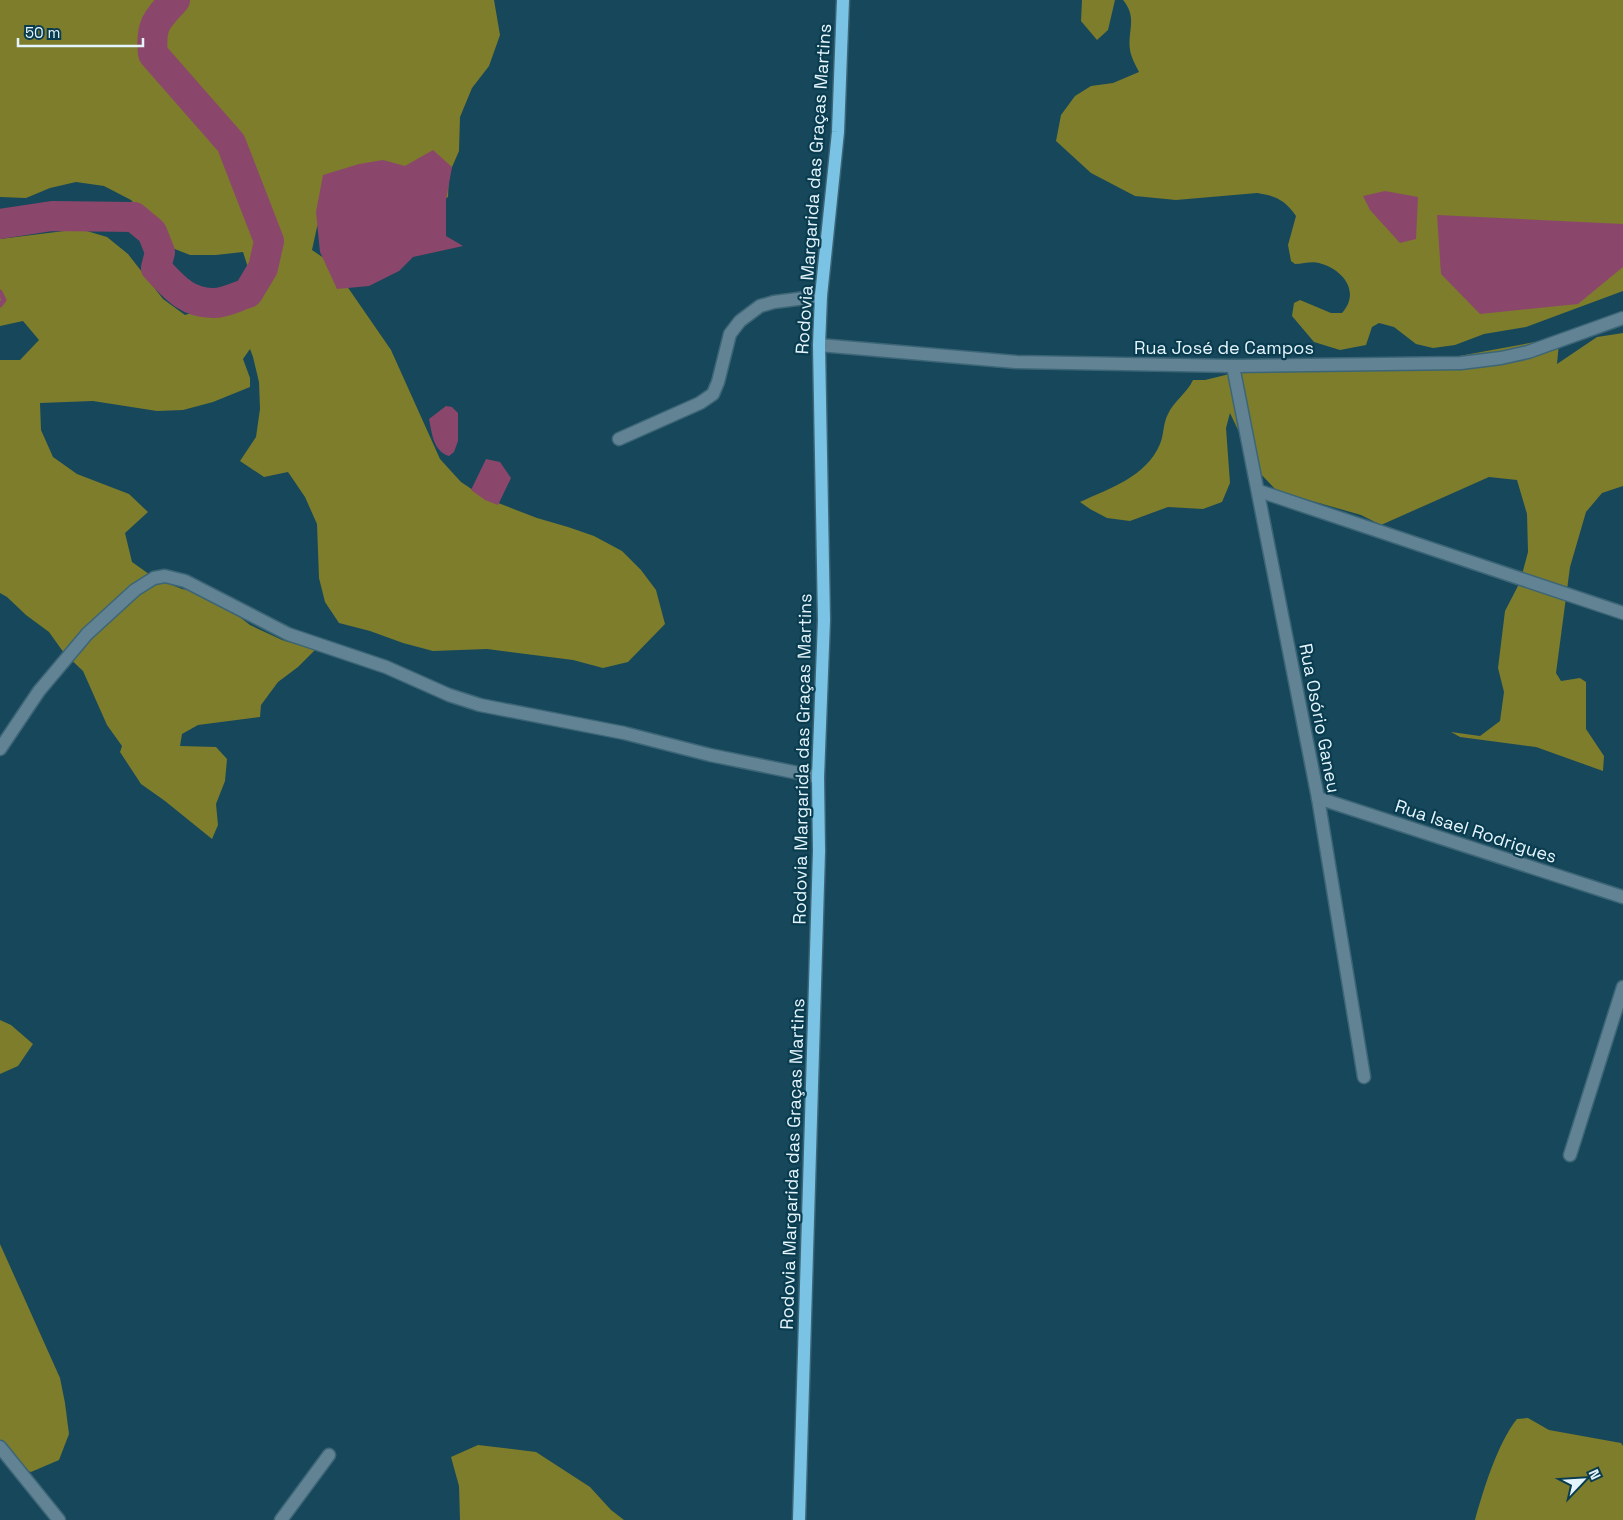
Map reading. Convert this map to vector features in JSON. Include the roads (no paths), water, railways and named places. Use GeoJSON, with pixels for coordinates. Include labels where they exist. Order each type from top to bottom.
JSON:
{"type":"FeatureCollection","features":[{"type":"Feature","properties":{"kind":"main road","name":"Rodovia Margarida das Graças Martins"},"geometry":{"type":"LineString","coordinates":[[799,1520],[819,851],[818,777],[824,620],[819,345],[821,296],[838,132],[843,0]]}},
{"type":"Feature","properties":{"kind":"street"},"geometry":{"type":"LineString","coordinates":[[619,439],[700,403],[713,394],[718,382],[730,334],[740,321],[760,306],[774,302],[821,296]]}},
{"type":"Feature","properties":{"kind":"street","name":"Rua José de Campos"},"geometry":{"type":"LineString","coordinates":[[819,345],[1016,362],[1233,366],[1461,363],[1482,361],[1536,349],[1623,318]]}},
{"type":"Feature","properties":{"kind":"street","name":"Rua Osório Ganeu"},"geometry":{"type":"LineString","coordinates":[[1233,366],[1318,798],[1364,1077]]}},
{"type":"Feature","properties":{"kind":"street"},"geometry":{"type":"LineString","coordinates":[[1259,491],[1623,613]]}},
{"type":"Feature","properties":{"kind":"street"},"geometry":{"type":"LineString","coordinates":[[0,749],[39,691],[88,634],[135,590],[154,578],[165,576],[185,581],[288,634],[386,667],[480,705],[624,734],[710,755],[818,777]]}},
{"type":"Feature","properties":{"kind":"street","name":"Rua Isael Rodrigues"},"geometry":{"type":"LineString","coordinates":[[1318,798],[1623,898]]}},
{"type":"Feature","properties":{"kind":"street"},"geometry":{"type":"LineString","coordinates":[[1570,1155],[1623,987]]}},
{"type":"Feature","properties":{"kind":"street"},"geometry":{"type":"LineString","coordinates":[[0,1447],[59,1520]]}},
{"type":"Feature","properties":{"kind":"street"},"geometry":{"type":"LineString","coordinates":[[281,1520],[330,1455]]}},
{"type":"Feature","properties":{"kind":"waterway"},"geometry":{"type":"LineString","coordinates":[[0,224],[52,216],[134,217],[152,232],[160,252],[156,268],[181,293],[204,303],[227,301],[248,293],[263,268],[269,241],[231,143],[153,54],[152,37],[156,24],[175,0]]}},
{"type":"Feature","properties":{"kind":"waterway"},"geometry":{"type":"LineString","coordinates":[[0,292],[4,300],[0,305]]}}]}
